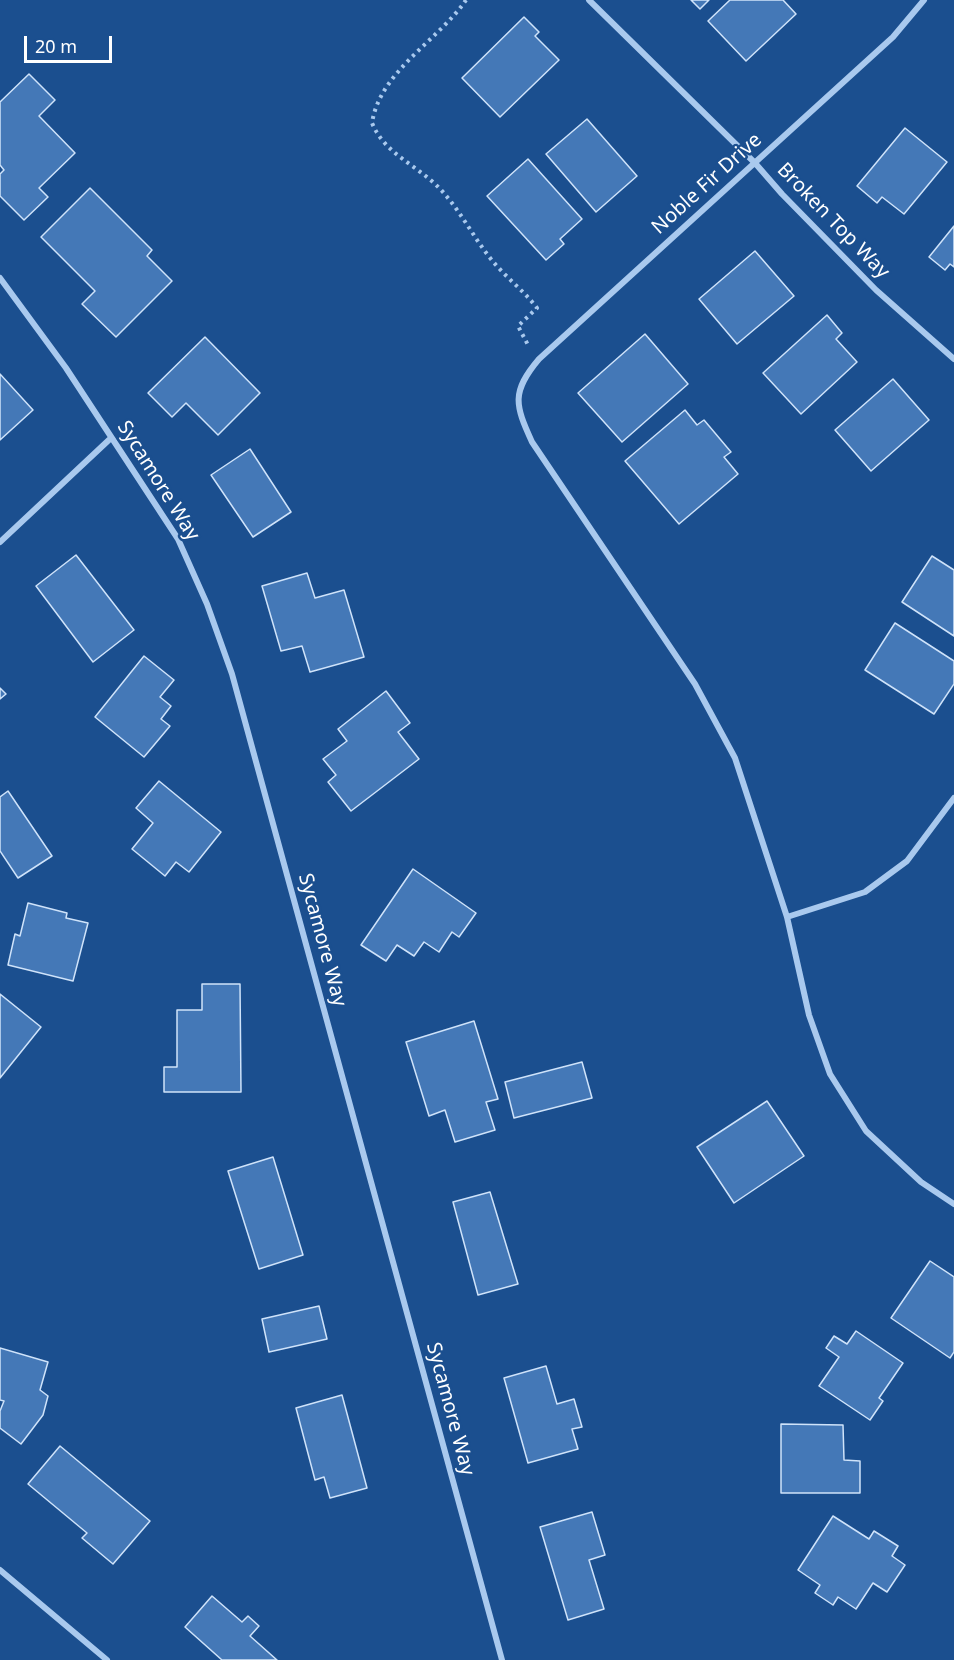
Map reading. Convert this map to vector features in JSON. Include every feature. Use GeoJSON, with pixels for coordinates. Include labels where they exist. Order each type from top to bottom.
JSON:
{"type":"FeatureCollection","features":[{"type":"Feature","properties":{"kind":"street","name":"Broken Top Way"},"geometry":{"type":"LineString","coordinates":[[589,0],[755,163],[782,194],[876,290],[954,358]]}},
{"type":"Feature","properties":{"kind":"street","name":"Noble Fir Drive"},"geometry":{"type":"LineString","coordinates":[[787,917],[735,758],[695,684],[532,442],[521,418],[517,395],[525,376],[539,359],[893,37],[924,0]]}},
{"type":"Feature","properties":{"kind":"street","name":"Sycamore Way"},"geometry":{"type":"LineString","coordinates":[[0,278],[66,368],[178,539],[207,604],[232,674],[502,1660]]}},
{"type":"Feature","properties":{"kind":"street"},"geometry":{"type":"LineString","coordinates":[[0,542],[111,438]]}},
{"type":"Feature","properties":{"kind":"street"},"geometry":{"type":"LineString","coordinates":[[954,798],[907,861],[865,892],[787,917],[809,1015],[830,1074],[867,1131],[921,1182],[954,1204]]}},
{"type":"Feature","properties":{"kind":"street"},"geometry":{"type":"LineString","coordinates":[[0,1570],[107,1660]]}},
{"type":"Feature","properties":{"kind":"path"},"geometry":{"type":"LineString","coordinates":[[466,0],[452,21],[394,77],[382,94],[372,123],[377,135],[390,150],[441,191],[495,264],[537,308],[518,326],[539,359]]}},
{"type":"Feature","properties":{"kind":"building"},"geometry":{"type":"Polygon","coordinates":[[[691,0],[709,0],[700,9],[691,0]]]}},
{"type":"Feature","properties":{"kind":"building"},"geometry":{"type":"Polygon","coordinates":[[[730,0],[783,0],[796,14],[746,61],[708,21],[730,0]]]}},
{"type":"Feature","properties":{"kind":"building"},"geometry":{"type":"Polygon","coordinates":[[[524,17],[539,32],[535,36],[559,60],[500,117],[462,78],[524,17]]]}},
{"type":"Feature","properties":{"kind":"building"},"geometry":{"type":"Polygon","coordinates":[[[29,74],[55,100],[39,116],[75,153],[39,188],[48,197],[24,220],[0,196],[0,174],[4,170],[0,165],[0,102],[29,74]]]}},
{"type":"Feature","properties":{"kind":"building"},"geometry":{"type":"Polygon","coordinates":[[[587,119],[637,176],[596,212],[546,154],[587,119]]]}},
{"type":"Feature","properties":{"kind":"building"},"geometry":{"type":"Polygon","coordinates":[[[905,128],[947,162],[904,214],[882,197],[877,203],[857,186],[905,128]]]}},
{"type":"Feature","properties":{"kind":"building"},"geometry":{"type":"Polygon","coordinates":[[[528,159],[582,219],[560,239],[564,244],[546,260],[487,196],[528,159]]]}},
{"type":"Feature","properties":{"kind":"building"},"geometry":{"type":"Polygon","coordinates":[[[90,188],[152,250],[147,256],[172,281],[116,337],[82,304],[95,291],[41,237],[90,188]]]}},
{"type":"Feature","properties":{"kind":"building"},"geometry":{"type":"Polygon","coordinates":[[[954,226],[954,267],[950,264],[945,270],[929,257],[954,226]]]}},
{"type":"Feature","properties":{"kind":"building"},"geometry":{"type":"Polygon","coordinates":[[[755,251],[794,296],[737,344],[699,299],[755,251]]]}},
{"type":"Feature","properties":{"kind":"building"},"geometry":{"type":"Polygon","coordinates":[[[827,315],[842,333],[836,339],[857,362],[801,414],[763,373],[827,315]]]}},
{"type":"Feature","properties":{"kind":"building"},"geometry":{"type":"Polygon","coordinates":[[[645,334],[688,384],[622,442],[578,393],[645,334]]]}},
{"type":"Feature","properties":{"kind":"building"},"geometry":{"type":"Polygon","coordinates":[[[205,337],[260,393],[218,435],[186,403],[172,417],[148,393],[205,337]]]}},
{"type":"Feature","properties":{"kind":"building"},"geometry":{"type":"Polygon","coordinates":[[[0,374],[33,410],[0,440],[0,374]]]}},
{"type":"Feature","properties":{"kind":"building"},"geometry":{"type":"Polygon","coordinates":[[[893,379],[929,420],[871,471],[835,430],[893,379]]]}},
{"type":"Feature","properties":{"kind":"building"},"geometry":{"type":"Polygon","coordinates":[[[685,410],[697,425],[704,420],[731,452],[724,457],[738,474],[679,524],[625,461],[685,410]]]}},
{"type":"Feature","properties":{"kind":"building"},"geometry":{"type":"Polygon","coordinates":[[[250,449],[291,512],[253,537],[211,475],[250,449]]]}},
{"type":"Feature","properties":{"kind":"building"},"geometry":{"type":"Polygon","coordinates":[[[76,555],[134,630],[93,662],[36,586],[76,555]]]}},
{"type":"Feature","properties":{"kind":"building"},"geometry":{"type":"Polygon","coordinates":[[[932,556],[954,570],[954,636],[902,602],[932,556]]]}},
{"type":"Feature","properties":{"kind":"building"},"geometry":{"type":"Polygon","coordinates":[[[307,573],[315,598],[344,590],[364,657],[310,672],[302,646],[281,651],[262,586],[307,573]]]}},
{"type":"Feature","properties":{"kind":"building"},"geometry":{"type":"Polygon","coordinates":[[[895,623],[954,661],[954,684],[934,714],[865,670],[895,623]]]}},
{"type":"Feature","properties":{"kind":"building"},"geometry":{"type":"Polygon","coordinates":[[[144,656],[174,680],[160,697],[171,706],[161,719],[170,726],[144,757],[95,717],[144,656]]]}},
{"type":"Feature","properties":{"kind":"building"},"geometry":{"type":"Polygon","coordinates":[[[0,688],[6,694],[0,699],[0,688]]]}},
{"type":"Feature","properties":{"kind":"building"},"geometry":{"type":"Polygon","coordinates":[[[386,691],[410,723],[398,732],[419,759],[351,811],[328,782],[336,775],[323,759],[347,741],[338,729],[386,691]]]}},
{"type":"Feature","properties":{"kind":"building"},"geometry":{"type":"Polygon","coordinates":[[[159,781],[221,832],[189,872],[176,862],[165,876],[132,849],[153,823],[136,808],[159,781]]]}},
{"type":"Feature","properties":{"kind":"building"},"geometry":{"type":"Polygon","coordinates":[[[8,791],[52,856],[18,878],[0,851],[0,797],[8,791]]]}},
{"type":"Feature","properties":{"kind":"building"},"geometry":{"type":"Polygon","coordinates":[[[413,869],[476,913],[459,937],[452,932],[439,952],[424,942],[414,956],[397,945],[386,961],[361,945],[413,869]]]}},
{"type":"Feature","properties":{"kind":"building"},"geometry":{"type":"Polygon","coordinates":[[[28,903],[67,913],[66,918],[88,923],[73,981],[8,965],[15,934],[20,936],[28,903]]]}},
{"type":"Feature","properties":{"kind":"building"},"geometry":{"type":"Polygon","coordinates":[[[202,984],[240,984],[241,1092],[164,1092],[164,1067],[177,1067],[177,1010],[202,1010],[202,984]]]}},
{"type":"Feature","properties":{"kind":"building"},"geometry":{"type":"Polygon","coordinates":[[[0,994],[41,1027],[0,1078],[0,994]]]}},
{"type":"Feature","properties":{"kind":"building"},"geometry":{"type":"Polygon","coordinates":[[[474,1021],[498,1099],[486,1102],[495,1130],[455,1142],[445,1110],[429,1116],[406,1042],[474,1021]]]}},
{"type":"Feature","properties":{"kind":"building"},"geometry":{"type":"Polygon","coordinates":[[[582,1062],[592,1098],[514,1118],[505,1082],[582,1062]]]}},
{"type":"Feature","properties":{"kind":"building"},"geometry":{"type":"Polygon","coordinates":[[[767,1101],[804,1156],[734,1203],[697,1147],[767,1101]]]}},
{"type":"Feature","properties":{"kind":"building"},"geometry":{"type":"Polygon","coordinates":[[[273,1157],[303,1255],[259,1269],[228,1171],[273,1157]]]}},
{"type":"Feature","properties":{"kind":"building"},"geometry":{"type":"Polygon","coordinates":[[[490,1192],[518,1284],[478,1295],[453,1202],[490,1192]]]}},
{"type":"Feature","properties":{"kind":"building"},"geometry":{"type":"Polygon","coordinates":[[[930,1261],[954,1277],[954,1352],[950,1358],[891,1318],[930,1261]]]}},
{"type":"Feature","properties":{"kind":"building"},"geometry":{"type":"Polygon","coordinates":[[[319,1306],[327,1339],[269,1352],[262,1319],[319,1306]]]}},
{"type":"Feature","properties":{"kind":"building"},"geometry":{"type":"Polygon","coordinates":[[[856,1331],[903,1363],[879,1398],[883,1401],[870,1420],[819,1386],[839,1357],[826,1348],[834,1336],[847,1344],[856,1331]]]}},
{"type":"Feature","properties":{"kind":"building"},"geometry":{"type":"Polygon","coordinates":[[[0,1348],[48,1362],[40,1390],[48,1396],[43,1415],[21,1444],[0,1428],[0,1411],[4,1401],[0,1400],[0,1348]]]}},
{"type":"Feature","properties":{"kind":"building"},"geometry":{"type":"Polygon","coordinates":[[[546,1366],[557,1404],[574,1399],[582,1427],[572,1429],[578,1449],[528,1463],[504,1378],[546,1366]]]}},
{"type":"Feature","properties":{"kind":"building"},"geometry":{"type":"Polygon","coordinates":[[[342,1395],[367,1488],[330,1498],[324,1477],[315,1480],[296,1408],[342,1395]]]}},
{"type":"Feature","properties":{"kind":"building"},"geometry":{"type":"Polygon","coordinates":[[[781,1424],[843,1425],[844,1460],[860,1461],[860,1493],[781,1493],[781,1424]]]}},
{"type":"Feature","properties":{"kind":"building"},"geometry":{"type":"Polygon","coordinates":[[[60,1446],[150,1521],[113,1564],[82,1538],[87,1533],[28,1484],[60,1446]]]}},
{"type":"Feature","properties":{"kind":"building"},"geometry":{"type":"Polygon","coordinates":[[[592,1512],[605,1555],[589,1560],[604,1609],[568,1620],[540,1527],[592,1512]]]}},
{"type":"Feature","properties":{"kind":"building"},"geometry":{"type":"Polygon","coordinates":[[[833,1516],[869,1539],[874,1531],[898,1546],[892,1556],[905,1565],[887,1592],[873,1583],[856,1609],[838,1597],[833,1605],[815,1593],[820,1585],[798,1570],[833,1516]]]}},
{"type":"Feature","properties":{"kind":"building"},"geometry":{"type":"Polygon","coordinates":[[[212,1596],[242,1622],[248,1616],[259,1626],[250,1636],[277,1660],[222,1660],[185,1627],[212,1596]]]}}]}
